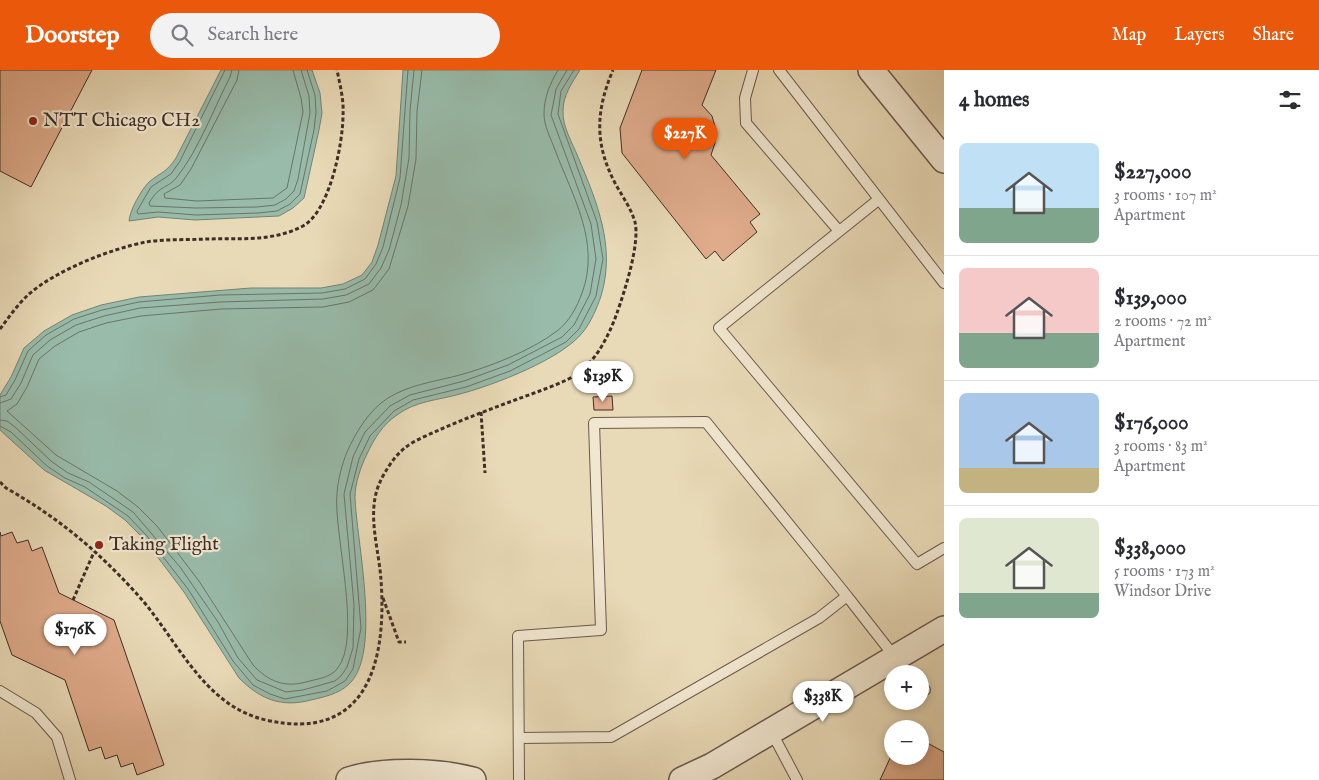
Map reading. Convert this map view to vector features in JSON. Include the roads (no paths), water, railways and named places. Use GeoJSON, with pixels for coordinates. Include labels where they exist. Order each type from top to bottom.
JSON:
{"type":"FeatureCollection","features":[{"type":"Feature","properties":{"kind":"street"},"geometry":{"type":"LineString","coordinates":[[872,70],[944,160]]}},
{"type":"Feature","properties":{"kind":"street"},"geometry":{"type":"LineString","coordinates":[[902,665],[944,628]]}},
{"type":"Feature","properties":{"kind":"street"},"geometry":{"type":"LineString","coordinates":[[682,780],[712,766],[771,731],[884,674]]}},
{"type":"Feature","properties":{"kind":"street"},"geometry":{"type":"LineString","coordinates":[[349,780],[362,776],[418,773],[448,774],[473,780]]}},
{"type":"Feature","properties":{"kind":"lane"},"geometry":{"type":"LineString","coordinates":[[753,70],[745,98],[746,123],[838,231]]}},
{"type":"Feature","properties":{"kind":"lane"},"geometry":{"type":"LineString","coordinates":[[779,70],[944,283]]}},
{"type":"Feature","properties":{"kind":"lane"},"geometry":{"type":"LineString","coordinates":[[878,200],[719,328],[917,564],[944,548]]}},
{"type":"Feature","properties":{"kind":"lane"},"geometry":{"type":"LineString","coordinates":[[519,780],[518,636],[601,630],[594,423],[706,422],[902,665]]}},
{"type":"Feature","properties":{"kind":"lane"},"geometry":{"type":"LineString","coordinates":[[519,738],[611,737],[819,618],[847,596]]}},
{"type":"Feature","properties":{"kind":"lane"},"geometry":{"type":"LineString","coordinates":[[0,691],[36,713],[57,737],[70,780]]}},
{"type":"Feature","properties":{"kind":"lane"},"geometry":{"type":"LineString","coordinates":[[771,731],[797,780]]}},
{"type":"Feature","properties":{"kind":"water"},"geometry":{"type":"Polygon","coordinates":[[[221,70],[312,70],[320,93],[322,113],[304,198],[293,208],[279,216],[195,220],[158,217],[129,221],[139,195],[149,182],[166,170],[176,158],[221,70]]]}},
{"type":"Feature","properties":{"kind":"water"},"geometry":{"type":"Polygon","coordinates":[[[403,70],[580,70],[566,94],[563,105],[563,117],[568,135],[598,208],[605,242],[605,278],[601,296],[589,324],[573,342],[560,352],[508,378],[404,410],[379,432],[363,464],[355,492],[366,623],[364,649],[358,670],[348,685],[335,693],[300,702],[281,702],[263,696],[239,678],[184,592],[144,539],[125,520],[106,506],[44,470],[0,430],[0,395],[11,377],[24,348],[44,331],[72,315],[101,305],[139,297],[251,288],[321,288],[343,284],[362,275],[372,262],[378,245],[396,176],[403,70]]]}},
{"type":"Feature","properties":{"kind":"place","name":"NTT Chicago CH2"},"geometry":{"type":"Point","coordinates":[33,121]}},
{"type":"Feature","properties":{"kind":"place","name":"Taking Flight"},"geometry":{"type":"Point","coordinates":[99,545]}}]}
